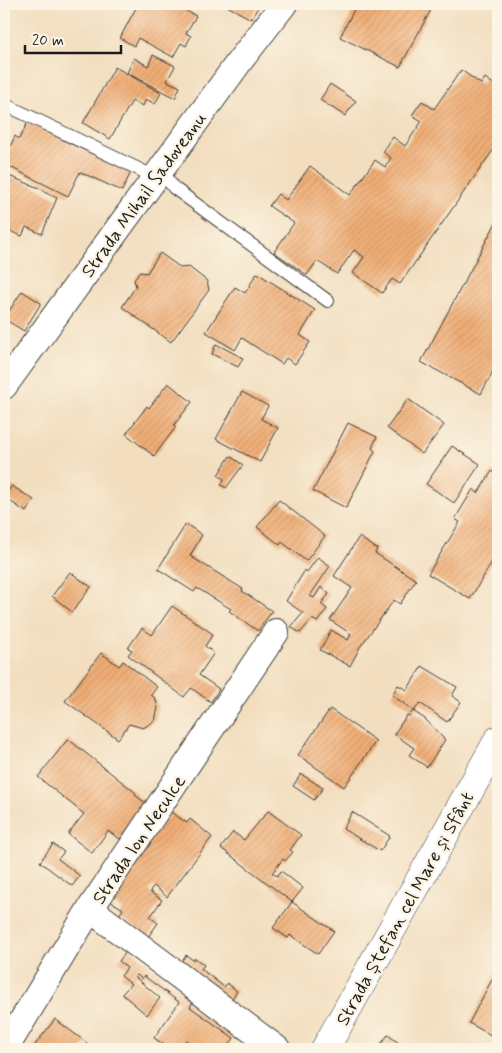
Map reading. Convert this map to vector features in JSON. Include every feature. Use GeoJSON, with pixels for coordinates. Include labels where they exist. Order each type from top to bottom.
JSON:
{"type":"FeatureCollection","features":[{"type":"Feature","properties":{"kind":"street","name":"Strada Mihail Sadoveanu"},"geometry":{"type":"LineString","coordinates":[[4,386],[239,62],[284,4]]}},
{"type":"Feature","properties":{"kind":"street","name":"Strada Ion Neculce"},"geometry":{"type":"LineString","coordinates":[[5,1049],[90,909],[276,632]]}},
{"type":"Feature","properties":{"kind":"street","name":"Strada Ștefan cel Mare și Sfânt"},"geometry":{"type":"LineString","coordinates":[[324,1049],[498,740]]}},
{"type":"Feature","properties":{"kind":"street"},"geometry":{"type":"LineString","coordinates":[[90,909],[277,1049]]}},
{"type":"Feature","properties":{"kind":"lane"},"geometry":{"type":"LineString","coordinates":[[4,104],[158,174],[174,188],[328,302]]}},
{"type":"Feature","properties":{"kind":"building"},"geometry":{"type":"Polygon","coordinates":[[[138,4],[173,4],[196,16],[186,33],[191,36],[186,46],[181,43],[173,57],[138,38],[134,46],[120,38],[138,4]]]}},
{"type":"Feature","properties":{"kind":"building"},"geometry":{"type":"Polygon","coordinates":[[[228,4],[260,4],[251,19],[227,6],[228,4]]]}},
{"type":"Feature","properties":{"kind":"building"},"geometry":{"type":"Polygon","coordinates":[[[357,4],[434,4],[400,67],[340,37],[357,4]]]}},
{"type":"Feature","properties":{"kind":"building"},"geometry":{"type":"Polygon","coordinates":[[[153,55],[175,66],[167,81],[180,87],[175,98],[127,73],[134,58],[148,66],[153,55]]]}},
{"type":"Feature","properties":{"kind":"building"},"geometry":{"type":"Polygon","coordinates":[[[115,67],[161,93],[155,104],[146,99],[143,106],[132,101],[110,139],[83,123],[115,67]]]}},
{"type":"Feature","properties":{"kind":"building"},"geometry":{"type":"Polygon","coordinates":[[[461,70],[481,84],[485,78],[498,87],[498,143],[400,284],[392,279],[382,293],[353,273],[364,257],[354,250],[337,274],[317,261],[307,275],[274,252],[294,223],[269,206],[278,194],[286,200],[310,166],[350,195],[375,160],[385,167],[391,158],[383,152],[393,137],[405,146],[422,121],[412,115],[422,101],[434,109],[461,70]]]}},
{"type":"Feature","properties":{"kind":"building"},"geometry":{"type":"Polygon","coordinates":[[[330,84],[356,101],[345,116],[320,100],[330,84]]]}},
{"type":"Feature","properties":{"kind":"building"},"geometry":{"type":"Polygon","coordinates":[[[28,122],[131,172],[122,191],[80,172],[68,196],[4,164],[15,136],[19,139],[28,122]]]}},
{"type":"Feature","properties":{"kind":"building"},"geometry":{"type":"Polygon","coordinates":[[[4,174],[44,190],[44,192],[57,198],[42,234],[26,227],[22,236],[4,229],[4,174]]]}},
{"type":"Feature","properties":{"kind":"building"},"geometry":{"type":"Polygon","coordinates":[[[498,219],[498,362],[481,394],[421,362],[498,219]]]}},
{"type":"Feature","properties":{"kind":"building"},"geometry":{"type":"Polygon","coordinates":[[[160,253],[181,268],[189,267],[207,281],[209,290],[171,342],[122,307],[136,286],[134,280],[140,272],[147,273],[160,253]]]}},
{"type":"Feature","properties":{"kind":"building"},"geometry":{"type":"Polygon","coordinates":[[[257,273],[315,310],[300,335],[310,342],[295,364],[286,358],[282,364],[242,338],[235,350],[206,332],[235,287],[245,293],[257,273]]]}},
{"type":"Feature","properties":{"kind":"building"},"geometry":{"type":"Polygon","coordinates":[[[22,291],[41,303],[24,331],[4,319],[22,291]]]}},
{"type":"Feature","properties":{"kind":"building"},"geometry":{"type":"Polygon","coordinates":[[[216,344],[243,358],[238,367],[212,354],[216,344]]]}},
{"type":"Feature","properties":{"kind":"building"},"geometry":{"type":"Polygon","coordinates":[[[168,383],[192,402],[154,456],[126,434],[147,406],[149,408],[168,383]]]}},
{"type":"Feature","properties":{"kind":"building"},"geometry":{"type":"Polygon","coordinates":[[[242,392],[268,406],[261,419],[278,428],[260,462],[216,439],[242,392]]]}},
{"type":"Feature","properties":{"kind":"building"},"geometry":{"type":"Polygon","coordinates":[[[408,399],[444,425],[422,454],[387,428],[408,399]]]}},
{"type":"Feature","properties":{"kind":"building"},"geometry":{"type":"Polygon","coordinates":[[[348,423],[377,437],[372,448],[375,451],[346,508],[313,491],[348,423]]]}},
{"type":"Feature","properties":{"kind":"building"},"geometry":{"type":"Polygon","coordinates":[[[452,446],[480,464],[454,503],[426,484],[452,446]]]}},
{"type":"Feature","properties":{"kind":"building"},"geometry":{"type":"Polygon","coordinates":[[[230,456],[243,465],[226,488],[221,485],[224,479],[218,475],[230,456]]]}},
{"type":"Feature","properties":{"kind":"building"},"geometry":{"type":"Polygon","coordinates":[[[492,471],[498,475],[498,552],[470,599],[428,574],[460,522],[455,519],[473,489],[478,493],[492,471]]]}},
{"type":"Feature","properties":{"kind":"building"},"geometry":{"type":"Polygon","coordinates":[[[12,486],[34,500],[26,512],[4,497],[12,486]]]}},
{"type":"Feature","properties":{"kind":"building"},"geometry":{"type":"Polygon","coordinates":[[[279,500],[325,536],[306,561],[282,542],[280,545],[257,527],[279,500]]]}},
{"type":"Feature","properties":{"kind":"building"},"geometry":{"type":"Polygon","coordinates":[[[186,524],[202,535],[190,556],[243,589],[242,591],[272,611],[258,631],[229,611],[231,609],[197,588],[194,592],[158,569],[186,524]]]}},
{"type":"Feature","properties":{"kind":"building"},"geometry":{"type":"Polygon","coordinates":[[[359,537],[377,549],[375,553],[416,580],[400,604],[394,600],[360,647],[350,666],[320,650],[331,630],[348,640],[351,634],[330,620],[352,588],[334,576],[359,537]]]}},
{"type":"Feature","properties":{"kind":"building"},"geometry":{"type":"Polygon","coordinates":[[[318,557],[330,566],[310,596],[314,598],[321,587],[329,594],[321,604],[327,609],[317,622],[312,619],[300,633],[291,627],[303,613],[286,601],[305,570],[307,572],[318,557]]]}},
{"type":"Feature","properties":{"kind":"building"},"geometry":{"type":"Polygon","coordinates":[[[70,572],[91,587],[72,612],[52,596],[70,572]]]}},
{"type":"Feature","properties":{"kind":"building"},"geometry":{"type":"Polygon","coordinates":[[[172,606],[213,634],[205,646],[214,653],[199,675],[219,689],[211,702],[191,688],[184,697],[128,655],[132,650],[128,648],[142,628],[152,635],[172,606]]]}},
{"type":"Feature","properties":{"kind":"building"},"geometry":{"type":"Polygon","coordinates":[[[101,653],[119,666],[123,661],[157,687],[151,695],[155,698],[158,707],[155,721],[143,728],[129,724],[118,739],[65,701],[101,653]]]}},
{"type":"Feature","properties":{"kind":"building"},"geometry":{"type":"Polygon","coordinates":[[[422,666],[457,687],[452,696],[461,702],[447,722],[420,703],[414,711],[392,695],[398,685],[407,690],[422,666]]]}},
{"type":"Feature","properties":{"kind":"building"},"geometry":{"type":"Polygon","coordinates":[[[330,709],[376,741],[344,787],[298,755],[330,709]]]}},
{"type":"Feature","properties":{"kind":"building"},"geometry":{"type":"Polygon","coordinates":[[[413,711],[425,719],[445,740],[427,767],[409,755],[414,748],[394,734],[407,715],[409,716],[413,711]]]}},
{"type":"Feature","properties":{"kind":"building"},"geometry":{"type":"Polygon","coordinates":[[[68,739],[136,793],[135,795],[147,804],[120,839],[108,831],[92,853],[68,834],[84,814],[38,777],[68,739]]]}},
{"type":"Feature","properties":{"kind":"building"},"geometry":{"type":"Polygon","coordinates":[[[301,774],[323,788],[314,800],[293,786],[301,774]]]}},
{"type":"Feature","properties":{"kind":"building"},"geometry":{"type":"Polygon","coordinates":[[[268,811],[301,835],[290,850],[293,852],[285,861],[283,859],[272,873],[277,876],[281,871],[303,888],[292,902],[221,848],[233,832],[244,840],[268,811]]]}},
{"type":"Feature","properties":{"kind":"building"},"geometry":{"type":"Polygon","coordinates":[[[171,812],[187,823],[190,819],[212,837],[167,897],[154,886],[151,889],[150,892],[162,900],[150,917],[158,923],[148,937],[118,917],[123,909],[107,899],[171,812]]]}},
{"type":"Feature","properties":{"kind":"building"},"geometry":{"type":"Polygon","coordinates":[[[352,812],[390,836],[380,851],[343,829],[352,812]]]}},
{"type":"Feature","properties":{"kind":"building"},"geometry":{"type":"Polygon","coordinates":[[[53,844],[64,852],[58,859],[80,876],[72,886],[40,862],[53,844]]]}},
{"type":"Feature","properties":{"kind":"building"},"geometry":{"type":"Polygon","coordinates":[[[292,902],[334,931],[318,954],[290,935],[288,938],[273,928],[292,902]]]}},
{"type":"Feature","properties":{"kind":"building"},"geometry":{"type":"Polygon","coordinates":[[[129,948],[194,1000],[190,1007],[234,1038],[226,1049],[200,1049],[186,1040],[179,1049],[171,1049],[154,1038],[179,1002],[144,976],[142,979],[137,975],[135,977],[160,998],[147,1015],[122,994],[131,984],[121,976],[127,968],[119,961],[129,948]]]}},
{"type":"Feature","properties":{"kind":"building"},"geometry":{"type":"Polygon","coordinates":[[[186,955],[193,960],[195,958],[204,965],[201,969],[224,987],[227,983],[237,991],[230,1001],[180,963],[186,955]]]}},
{"type":"Feature","properties":{"kind":"building"},"geometry":{"type":"Polygon","coordinates":[[[498,968],[498,1039],[469,1023],[498,968]]]}},
{"type":"Feature","properties":{"kind":"building"},"geometry":{"type":"Polygon","coordinates":[[[55,1019],[87,1043],[82,1049],[32,1049],[55,1019]]]}},
{"type":"Feature","properties":{"kind":"building"},"geometry":{"type":"Polygon","coordinates":[[[388,1035],[407,1049],[377,1049],[388,1035]]]}}]}
